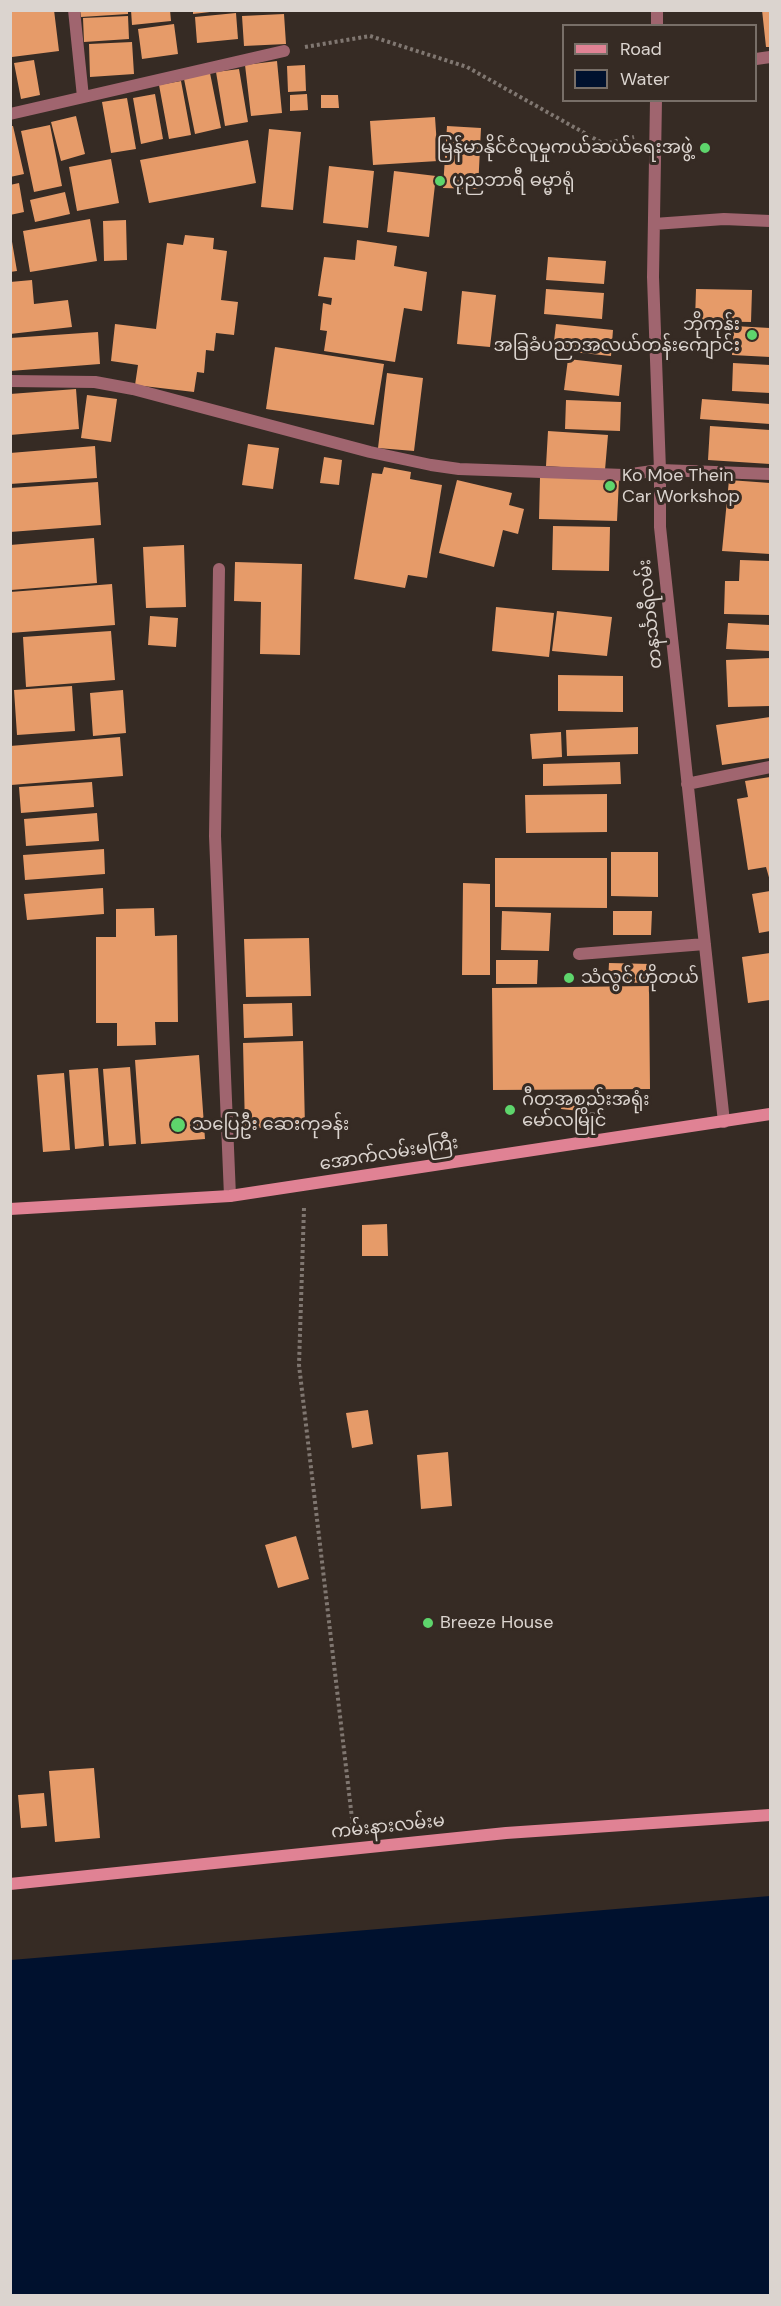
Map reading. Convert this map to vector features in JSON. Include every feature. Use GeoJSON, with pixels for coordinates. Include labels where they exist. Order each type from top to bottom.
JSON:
{"type":"FeatureCollection","features":[{"type":"Feature","properties":{"kind":"main road","name":"အောက်လမ်းမကြီး"},"geometry":{"type":"LineString","coordinates":[[10,1209],[230,1196],[771,1114]]}},
{"type":"Feature","properties":{"kind":"main road","name":"ကမ်းနားလမ်းမ"},"geometry":{"type":"LineString","coordinates":[[10,1884],[506,1833],[771,1815]]}},
{"type":"Feature","properties":{"kind":"street"},"geometry":{"type":"LineString","coordinates":[[74,10],[83,97]]}},
{"type":"Feature","properties":{"kind":"street"},"geometry":{"type":"LineString","coordinates":[[10,114],[284,51]]}},
{"type":"Feature","properties":{"kind":"street","name":"တနင်္သာရီလမ်း"},"geometry":{"type":"LineString","coordinates":[[656,102],[653,277],[660,527],[724,1122]]}},
{"type":"Feature","properties":{"kind":"street"},"geometry":{"type":"LineString","coordinates":[[654,224],[724,219],[771,221]]}},
{"type":"Feature","properties":{"kind":"street"},"geometry":{"type":"LineString","coordinates":[[10,381],[95,382],[133,389],[370,453],[431,465],[470,469],[624,475],[660,470],[771,474]]}},
{"type":"Feature","properties":{"kind":"street"},"geometry":{"type":"LineString","coordinates":[[219,569],[215,836],[230,1196]]}},
{"type":"Feature","properties":{"kind":"street"},"geometry":{"type":"LineString","coordinates":[[687,784],[771,767]]}},
{"type":"Feature","properties":{"kind":"street"},"geometry":{"type":"LineString","coordinates":[[579,954],[705,944]]}},
{"type":"Feature","properties":{"kind":"path"},"geometry":{"type":"LineString","coordinates":[[284,51],[370,36],[466,67],[604,144],[655,132]]}},
{"type":"Feature","properties":{"kind":"path"},"geometry":{"type":"LineString","coordinates":[[304,1185],[299,1365],[356,1849]]}},
{"type":"Feature","properties":{"kind":"water"},"geometry":{"type":"Polygon","coordinates":[[[770,1896],[770,2295],[11,2295],[11,1960],[770,1896]]]}},
{"type":"Feature","properties":{"kind":"building"},"geometry":{"type":"Polygon","coordinates":[[[10,10],[54,10],[59,51],[12,57],[10,10]]]}},
{"type":"Feature","properties":{"kind":"building"},"geometry":{"type":"Polygon","coordinates":[[[80,10],[128,10],[128,14],[81,17],[80,10]]]}},
{"type":"Feature","properties":{"kind":"building"},"geometry":{"type":"Polygon","coordinates":[[[131,10],[170,10],[171,21],[132,25],[131,10]]]}},
{"type":"Feature","properties":{"kind":"building"},"geometry":{"type":"Polygon","coordinates":[[[193,10],[210,10],[210,12],[193,14],[193,10]]]}},
{"type":"Feature","properties":{"kind":"building"},"geometry":{"type":"Polygon","coordinates":[[[762,10],[770,10],[770,47],[766,47],[762,10]]]}},
{"type":"Feature","properties":{"kind":"building"},"geometry":{"type":"Polygon","coordinates":[[[236,13],[238,39],[197,43],[195,17],[236,13]]]}},
{"type":"Feature","properties":{"kind":"building"},"geometry":{"type":"Polygon","coordinates":[[[284,14],[286,44],[244,46],[242,16],[284,14]]]}},
{"type":"Feature","properties":{"kind":"building"},"geometry":{"type":"Polygon","coordinates":[[[128,16],[129,39],[84,42],[83,18],[128,16]]]}},
{"type":"Feature","properties":{"kind":"building"},"geometry":{"type":"Polygon","coordinates":[[[174,24],[178,54],[142,59],[138,29],[174,24]]]}},
{"type":"Feature","properties":{"kind":"building"},"geometry":{"type":"Polygon","coordinates":[[[132,42],[134,74],[90,77],[89,44],[132,42]]]}},
{"type":"Feature","properties":{"kind":"building"},"geometry":{"type":"Polygon","coordinates":[[[34,60],[40,95],[21,99],[14,63],[34,60]]]}},
{"type":"Feature","properties":{"kind":"building"},"geometry":{"type":"Polygon","coordinates":[[[277,61],[282,113],[251,116],[245,65],[277,61]]]}},
{"type":"Feature","properties":{"kind":"building"},"geometry":{"type":"Polygon","coordinates":[[[305,65],[306,91],[288,92],[287,66],[305,65]]]}},
{"type":"Feature","properties":{"kind":"building"},"geometry":{"type":"Polygon","coordinates":[[[239,69],[248,122],[225,126],[216,72],[239,69]]]}},
{"type":"Feature","properties":{"kind":"building"},"geometry":{"type":"Polygon","coordinates":[[[210,73],[221,128],[195,134],[184,79],[210,73]]]}},
{"type":"Feature","properties":{"kind":"building"},"geometry":{"type":"Polygon","coordinates":[[[181,81],[191,135],[169,139],[159,85],[181,81]]]}},
{"type":"Feature","properties":{"kind":"building"},"geometry":{"type":"Polygon","coordinates":[[[155,94],[163,139],[141,144],[133,98],[155,94]]]}},
{"type":"Feature","properties":{"kind":"building"},"geometry":{"type":"Polygon","coordinates":[[[307,94],[308,110],[290,111],[290,95],[307,94]]]}},
{"type":"Feature","properties":{"kind":"building"},"geometry":{"type":"Polygon","coordinates":[[[321,95],[338,95],[339,108],[321,108],[321,95]]]}},
{"type":"Feature","properties":{"kind":"building"},"geometry":{"type":"Polygon","coordinates":[[[127,98],[136,149],[111,153],[102,102],[127,98]]]}},
{"type":"Feature","properties":{"kind":"building"},"geometry":{"type":"Polygon","coordinates":[[[76,116],[85,154],[61,161],[51,122],[76,116]]]}},
{"type":"Feature","properties":{"kind":"building"},"geometry":{"type":"Polygon","coordinates":[[[435,117],[438,161],[373,165],[370,121],[435,117]]]}},
{"type":"Feature","properties":{"kind":"building"},"geometry":{"type":"Polygon","coordinates":[[[50,125],[62,186],[34,192],[21,131],[50,125]]]}},
{"type":"Feature","properties":{"kind":"building"},"geometry":{"type":"Polygon","coordinates":[[[10,126],[13,126],[24,174],[10,177],[10,126]]]}},
{"type":"Feature","properties":{"kind":"building"},"geometry":{"type":"Polygon","coordinates":[[[447,126],[481,128],[478,189],[443,188],[447,126]]]}},
{"type":"Feature","properties":{"kind":"building"},"geometry":{"type":"Polygon","coordinates":[[[269,129],[301,132],[293,210],[261,207],[269,129]]]}},
{"type":"Feature","properties":{"kind":"building"},"geometry":{"type":"Polygon","coordinates":[[[248,140],[256,183],[149,203],[140,160],[248,140]]]}},
{"type":"Feature","properties":{"kind":"building"},"geometry":{"type":"Polygon","coordinates":[[[111,159],[119,203],[77,211],[69,167],[111,159]]]}},
{"type":"Feature","properties":{"kind":"building"},"geometry":{"type":"Polygon","coordinates":[[[329,166],[374,171],[368,228],[323,223],[329,166]]]}},
{"type":"Feature","properties":{"kind":"building"},"geometry":{"type":"Polygon","coordinates":[[[394,171],[436,176],[429,237],[387,232],[394,171]]]}},
{"type":"Feature","properties":{"kind":"building"},"geometry":{"type":"Polygon","coordinates":[[[19,183],[24,212],[10,215],[10,185],[19,183]]]}},
{"type":"Feature","properties":{"kind":"building"},"geometry":{"type":"Polygon","coordinates":[[[65,192],[70,214],[35,222],[30,200],[65,192]]]}},
{"type":"Feature","properties":{"kind":"building"},"geometry":{"type":"Polygon","coordinates":[[[90,219],[97,261],[30,272],[23,231],[90,219]]]}},
{"type":"Feature","properties":{"kind":"building"},"geometry":{"type":"Polygon","coordinates":[[[126,220],[127,260],[104,261],[103,221],[126,220]]]}},
{"type":"Feature","properties":{"kind":"building"},"geometry":{"type":"Polygon","coordinates":[[[10,230],[17,271],[10,272],[10,230]]]}},
{"type":"Feature","properties":{"kind":"building"},"geometry":{"type":"Polygon","coordinates":[[[185,235],[214,238],[213,249],[227,251],[221,300],[238,302],[234,335],[216,333],[214,351],[206,350],[204,373],[197,372],[194,392],[135,385],[138,365],[111,361],[115,324],[156,329],[167,243],[183,245],[185,235]]]}},
{"type":"Feature","properties":{"kind":"building"},"geometry":{"type":"Polygon","coordinates":[[[357,240],[397,246],[394,266],[427,272],[422,311],[404,308],[395,362],[324,351],[327,331],[320,330],[323,303],[331,305],[332,298],[318,296],[324,257],[355,260],[357,240]]]}},
{"type":"Feature","properties":{"kind":"building"},"geometry":{"type":"Polygon","coordinates":[[[548,257],[606,261],[604,284],[546,280],[548,257]]]}},
{"type":"Feature","properties":{"kind":"building"},"geometry":{"type":"Polygon","coordinates":[[[32,280],[34,304],[68,300],[72,327],[10,334],[10,282],[32,280]]]}},
{"type":"Feature","properties":{"kind":"building"},"geometry":{"type":"Polygon","coordinates":[[[546,289],[604,293],[602,319],[544,314],[546,289]]]}},
{"type":"Feature","properties":{"kind":"building"},"geometry":{"type":"Polygon","coordinates":[[[696,289],[752,290],[751,322],[695,321],[696,289]]]}},
{"type":"Feature","properties":{"kind":"building"},"geometry":{"type":"Polygon","coordinates":[[[462,291],[496,295],[490,347],[457,344],[462,291]]]}},
{"type":"Feature","properties":{"kind":"building"},"geometry":{"type":"Polygon","coordinates":[[[556,324],[613,330],[611,356],[553,350],[556,324]]]}},
{"type":"Feature","properties":{"kind":"building"},"geometry":{"type":"Polygon","coordinates":[[[734,326],[770,328],[770,357],[732,355],[734,326]]]}},
{"type":"Feature","properties":{"kind":"building"},"geometry":{"type":"Polygon","coordinates":[[[98,332],[100,364],[10,371],[10,338],[98,332]]]}},
{"type":"Feature","properties":{"kind":"building"},"geometry":{"type":"Polygon","coordinates":[[[275,347],[384,364],[374,425],[266,409],[275,347]]]}},
{"type":"Feature","properties":{"kind":"building"},"geometry":{"type":"Polygon","coordinates":[[[568,359],[622,365],[619,396],[564,390],[568,359]]]}},
{"type":"Feature","properties":{"kind":"building"},"geometry":{"type":"Polygon","coordinates":[[[733,363],[770,365],[770,393],[732,391],[733,363]]]}},
{"type":"Feature","properties":{"kind":"building"},"geometry":{"type":"Polygon","coordinates":[[[387,373],[423,378],[414,451],[378,448],[387,373]]]}},
{"type":"Feature","properties":{"kind":"building"},"geometry":{"type":"Polygon","coordinates":[[[76,389],[79,429],[10,435],[10,394],[76,389]]]}},
{"type":"Feature","properties":{"kind":"building"},"geometry":{"type":"Polygon","coordinates":[[[87,395],[117,399],[111,442],[81,438],[87,395]]]}},
{"type":"Feature","properties":{"kind":"building"},"geometry":{"type":"Polygon","coordinates":[[[702,399],[770,404],[770,424],[700,419],[702,399]]]}},
{"type":"Feature","properties":{"kind":"building"},"geometry":{"type":"Polygon","coordinates":[[[566,400],[621,402],[620,431],[565,429],[566,400]]]}},
{"type":"Feature","properties":{"kind":"building"},"geometry":{"type":"Polygon","coordinates":[[[710,426],[770,430],[770,464],[708,460],[710,426]]]}},
{"type":"Feature","properties":{"kind":"building"},"geometry":{"type":"Polygon","coordinates":[[[548,431],[608,435],[605,470],[546,466],[548,431]]]}},
{"type":"Feature","properties":{"kind":"building"},"geometry":{"type":"Polygon","coordinates":[[[248,444],[279,448],[273,489],[242,485],[248,444]]]}},
{"type":"Feature","properties":{"kind":"building"},"geometry":{"type":"Polygon","coordinates":[[[95,446],[97,478],[10,484],[10,453],[95,446]]]}},
{"type":"Feature","properties":{"kind":"building"},"geometry":{"type":"Polygon","coordinates":[[[324,457],[342,460],[339,485],[320,483],[324,457]]]}},
{"type":"Feature","properties":{"kind":"building"},"geometry":{"type":"Polygon","coordinates":[[[384,467],[411,472],[410,479],[442,485],[427,578],[408,575],[405,588],[354,579],[372,473],[382,474],[384,467]]]}},
{"type":"Feature","properties":{"kind":"building"},"geometry":{"type":"Polygon","coordinates":[[[540,477],[619,479],[617,521],[539,519],[540,477]]]}},
{"type":"Feature","properties":{"kind":"building"},"geometry":{"type":"Polygon","coordinates":[[[457,480],[512,493],[509,505],[524,509],[518,534],[503,530],[494,567],[439,553],[457,480]]]}},
{"type":"Feature","properties":{"kind":"building"},"geometry":{"type":"Polygon","coordinates":[[[729,480],[770,483],[770,554],[722,551],[729,480]]]}},
{"type":"Feature","properties":{"kind":"building"},"geometry":{"type":"Polygon","coordinates":[[[98,482],[101,525],[10,532],[10,488],[98,482]]]}},
{"type":"Feature","properties":{"kind":"building"},"geometry":{"type":"Polygon","coordinates":[[[553,526],[610,527],[609,571],[552,570],[553,526]]]}},
{"type":"Feature","properties":{"kind":"building"},"geometry":{"type":"Polygon","coordinates":[[[94,538],[97,583],[11,590],[10,545],[94,538]]]}},
{"type":"Feature","properties":{"kind":"building"},"geometry":{"type":"Polygon","coordinates":[[[184,545],[186,607],[146,608],[143,547],[184,545]]]}},
{"type":"Feature","properties":{"kind":"building"},"geometry":{"type":"Polygon","coordinates":[[[740,560],[770,561],[770,615],[724,614],[725,581],[739,581],[740,560]]]}},
{"type":"Feature","properties":{"kind":"building"},"geometry":{"type":"Polygon","coordinates":[[[235,562],[302,564],[300,655],[260,654],[261,602],[234,601],[235,562]]]}},
{"type":"Feature","properties":{"kind":"building"},"geometry":{"type":"Polygon","coordinates":[[[112,584],[115,625],[10,633],[10,592],[112,584]]]}},
{"type":"Feature","properties":{"kind":"building"},"geometry":{"type":"Polygon","coordinates":[[[496,607],[554,613],[549,657],[492,651],[496,607]]]}},
{"type":"Feature","properties":{"kind":"building"},"geometry":{"type":"Polygon","coordinates":[[[557,611],[612,617],[607,656],[552,651],[557,611]]]}},
{"type":"Feature","properties":{"kind":"building"},"geometry":{"type":"Polygon","coordinates":[[[150,616],[178,618],[176,647],[148,645],[150,616]]]}},
{"type":"Feature","properties":{"kind":"building"},"geometry":{"type":"Polygon","coordinates":[[[728,623],[770,625],[770,651],[726,649],[728,623]]]}},
{"type":"Feature","properties":{"kind":"building"},"geometry":{"type":"Polygon","coordinates":[[[111,631],[115,680],[26,687],[23,637],[111,631]]]}},
{"type":"Feature","properties":{"kind":"building"},"geometry":{"type":"Polygon","coordinates":[[[770,658],[770,706],[728,707],[726,660],[770,658]]]}},
{"type":"Feature","properties":{"kind":"building"},"geometry":{"type":"Polygon","coordinates":[[[558,675],[623,676],[623,712],[558,711],[558,675]]]}},
{"type":"Feature","properties":{"kind":"building"},"geometry":{"type":"Polygon","coordinates":[[[72,686],[75,731],[17,735],[14,690],[72,686]]]}},
{"type":"Feature","properties":{"kind":"building"},"geometry":{"type":"Polygon","coordinates":[[[123,690],[126,733],[93,736],[90,693],[123,690]]]}},
{"type":"Feature","properties":{"kind":"building"},"geometry":{"type":"Polygon","coordinates":[[[770,717],[770,758],[722,765],[716,725],[770,717]]]}},
{"type":"Feature","properties":{"kind":"building"},"geometry":{"type":"Polygon","coordinates":[[[638,727],[638,754],[567,756],[566,730],[638,727]]]}},
{"type":"Feature","properties":{"kind":"building"},"geometry":{"type":"Polygon","coordinates":[[[561,732],[562,757],[532,759],[530,734],[561,732]]]}},
{"type":"Feature","properties":{"kind":"building"},"geometry":{"type":"Polygon","coordinates":[[[120,737],[123,776],[11,785],[10,746],[120,737]]]}},
{"type":"Feature","properties":{"kind":"building"},"geometry":{"type":"Polygon","coordinates":[[[620,762],[621,784],[543,786],[543,764],[620,762]]]}},
{"type":"Feature","properties":{"kind":"building"},"geometry":{"type":"Polygon","coordinates":[[[770,777],[770,881],[766,867],[748,870],[737,799],[748,797],[745,781],[770,777]]]}},
{"type":"Feature","properties":{"kind":"building"},"geometry":{"type":"Polygon","coordinates":[[[92,782],[94,807],[21,813],[19,787],[92,782]]]}},
{"type":"Feature","properties":{"kind":"building"},"geometry":{"type":"Polygon","coordinates":[[[607,794],[607,832],[526,833],[525,795],[607,794]]]}},
{"type":"Feature","properties":{"kind":"building"},"geometry":{"type":"Polygon","coordinates":[[[97,813],[99,841],[26,846],[24,819],[97,813]]]}},
{"type":"Feature","properties":{"kind":"building"},"geometry":{"type":"Polygon","coordinates":[[[104,849],[105,874],[25,880],[23,855],[104,849]]]}},
{"type":"Feature","properties":{"kind":"building"},"geometry":{"type":"Polygon","coordinates":[[[611,852],[658,852],[658,897],[611,896],[611,852]]]}},
{"type":"Feature","properties":{"kind":"building"},"geometry":{"type":"Polygon","coordinates":[[[495,858],[607,858],[607,908],[495,907],[495,858]]]}},
{"type":"Feature","properties":{"kind":"building"},"geometry":{"type":"Polygon","coordinates":[[[463,883],[490,884],[490,975],[462,975],[463,883]]]}},
{"type":"Feature","properties":{"kind":"building"},"geometry":{"type":"Polygon","coordinates":[[[103,888],[104,914],[27,920],[24,894],[103,888]]]}},
{"type":"Feature","properties":{"kind":"building"},"geometry":{"type":"Polygon","coordinates":[[[770,891],[770,931],[759,933],[752,894],[770,891]]]}},
{"type":"Feature","properties":{"kind":"building"},"geometry":{"type":"Polygon","coordinates":[[[154,908],[155,936],[177,935],[178,1022],[155,1022],[156,1045],[117,1046],[117,1023],[96,1023],[96,937],[116,937],[116,909],[154,908]]]}},
{"type":"Feature","properties":{"kind":"building"},"geometry":{"type":"Polygon","coordinates":[[[502,911],[551,913],[549,951],[501,950],[502,911]]]}},
{"type":"Feature","properties":{"kind":"building"},"geometry":{"type":"Polygon","coordinates":[[[613,911],[652,911],[651,935],[613,935],[613,911]]]}},
{"type":"Feature","properties":{"kind":"building"},"geometry":{"type":"Polygon","coordinates":[[[309,938],[311,996],[246,997],[244,939],[309,938]]]}},
{"type":"Feature","properties":{"kind":"building"},"geometry":{"type":"Polygon","coordinates":[[[770,953],[770,1000],[748,1003],[742,957],[770,953]]]}},
{"type":"Feature","properties":{"kind":"building"},"geometry":{"type":"Polygon","coordinates":[[[496,960],[538,960],[537,984],[496,984],[496,960]]]}},
{"type":"Feature","properties":{"kind":"building"},"geometry":{"type":"Polygon","coordinates":[[[609,963],[650,964],[649,983],[608,982],[609,963]]]}},
{"type":"Feature","properties":{"kind":"building"},"geometry":{"type":"Polygon","coordinates":[[[649,986],[650,1089],[493,1090],[492,988],[649,986]]]}},
{"type":"Feature","properties":{"kind":"building"},"geometry":{"type":"Polygon","coordinates":[[[292,1003],[293,1036],[244,1038],[243,1004],[292,1003]]]}},
{"type":"Feature","properties":{"kind":"building"},"geometry":{"type":"Polygon","coordinates":[[[303,1041],[305,1127],[245,1128],[243,1043],[303,1041]]]}},
{"type":"Feature","properties":{"kind":"building"},"geometry":{"type":"Polygon","coordinates":[[[199,1055],[205,1139],[141,1144],[135,1060],[199,1055]]]}},
{"type":"Feature","properties":{"kind":"building"},"geometry":{"type":"Polygon","coordinates":[[[130,1067],[136,1144],[109,1146],[103,1069],[130,1067]]]}},
{"type":"Feature","properties":{"kind":"building"},"geometry":{"type":"Polygon","coordinates":[[[98,1068],[104,1146],[75,1149],[69,1070],[98,1068]]]}},
{"type":"Feature","properties":{"kind":"building"},"geometry":{"type":"Polygon","coordinates":[[[64,1073],[70,1150],[43,1152],[37,1075],[64,1073]]]}},
{"type":"Feature","properties":{"kind":"building"},"geometry":{"type":"Polygon","coordinates":[[[563,1094],[592,1097],[590,1112],[561,1109],[563,1094]]]}},
{"type":"Feature","properties":{"kind":"building"},"geometry":{"type":"Polygon","coordinates":[[[387,1224],[388,1256],[362,1256],[362,1225],[387,1224]]]}},
{"type":"Feature","properties":{"kind":"building"},"geometry":{"type":"Polygon","coordinates":[[[368,1410],[373,1444],[352,1448],[346,1413],[368,1410]]]}},
{"type":"Feature","properties":{"kind":"building"},"geometry":{"type":"Polygon","coordinates":[[[448,1452],[452,1506],[421,1509],[417,1455],[448,1452]]]}},
{"type":"Feature","properties":{"kind":"building"},"geometry":{"type":"Polygon","coordinates":[[[296,1536],[309,1579],[278,1588],[265,1545],[296,1536]]]}},
{"type":"Feature","properties":{"kind":"building"},"geometry":{"type":"Polygon","coordinates":[[[94,1768],[100,1838],[55,1842],[49,1771],[94,1768]]]}},
{"type":"Feature","properties":{"kind":"building"},"geometry":{"type":"Polygon","coordinates":[[[44,1793],[47,1826],[21,1828],[18,1795],[44,1793]]]}},
{"type":"Feature","properties":{"kind":"place","name":"မြန်မာနိုင်ငံလူမှုကယ်ဆယ်ရေးအဖွဲ့"},"geometry":{"type":"Point","coordinates":[705,148]}},
{"type":"Feature","properties":{"kind":"place","name":"ပုညဘာရီ ဓမ္မာရုံ"},"geometry":{"type":"Point","coordinates":[440,181]}},
{"type":"Feature","properties":{"kind":"place","name":"ဘိုကုန်း အခြခံပညာအလယ်တန်းကျောင်း"},"geometry":{"type":"Point","coordinates":[752,335]}},
{"type":"Feature","properties":{"kind":"place","name":"Ko Moe Thein Car Workshop"},"geometry":{"type":"Point","coordinates":[610,486]}},
{"type":"Feature","properties":{"kind":"place","name":"သံလွင် ဟိုတယ်"},"geometry":{"type":"Point","coordinates":[569,978]}},
{"type":"Feature","properties":{"kind":"place","name":"ဂီတအစည်းအရုံး မော်လမြိုင်"},"geometry":{"type":"Point","coordinates":[510,1110]}},
{"type":"Feature","properties":{"kind":"place","name":"သပြေဦး ဆေးကုခန်း"},"geometry":{"type":"Point","coordinates":[178,1125]}},
{"type":"Feature","properties":{"kind":"place","name":"Breeze House"},"geometry":{"type":"Point","coordinates":[428,1623]}}]}
